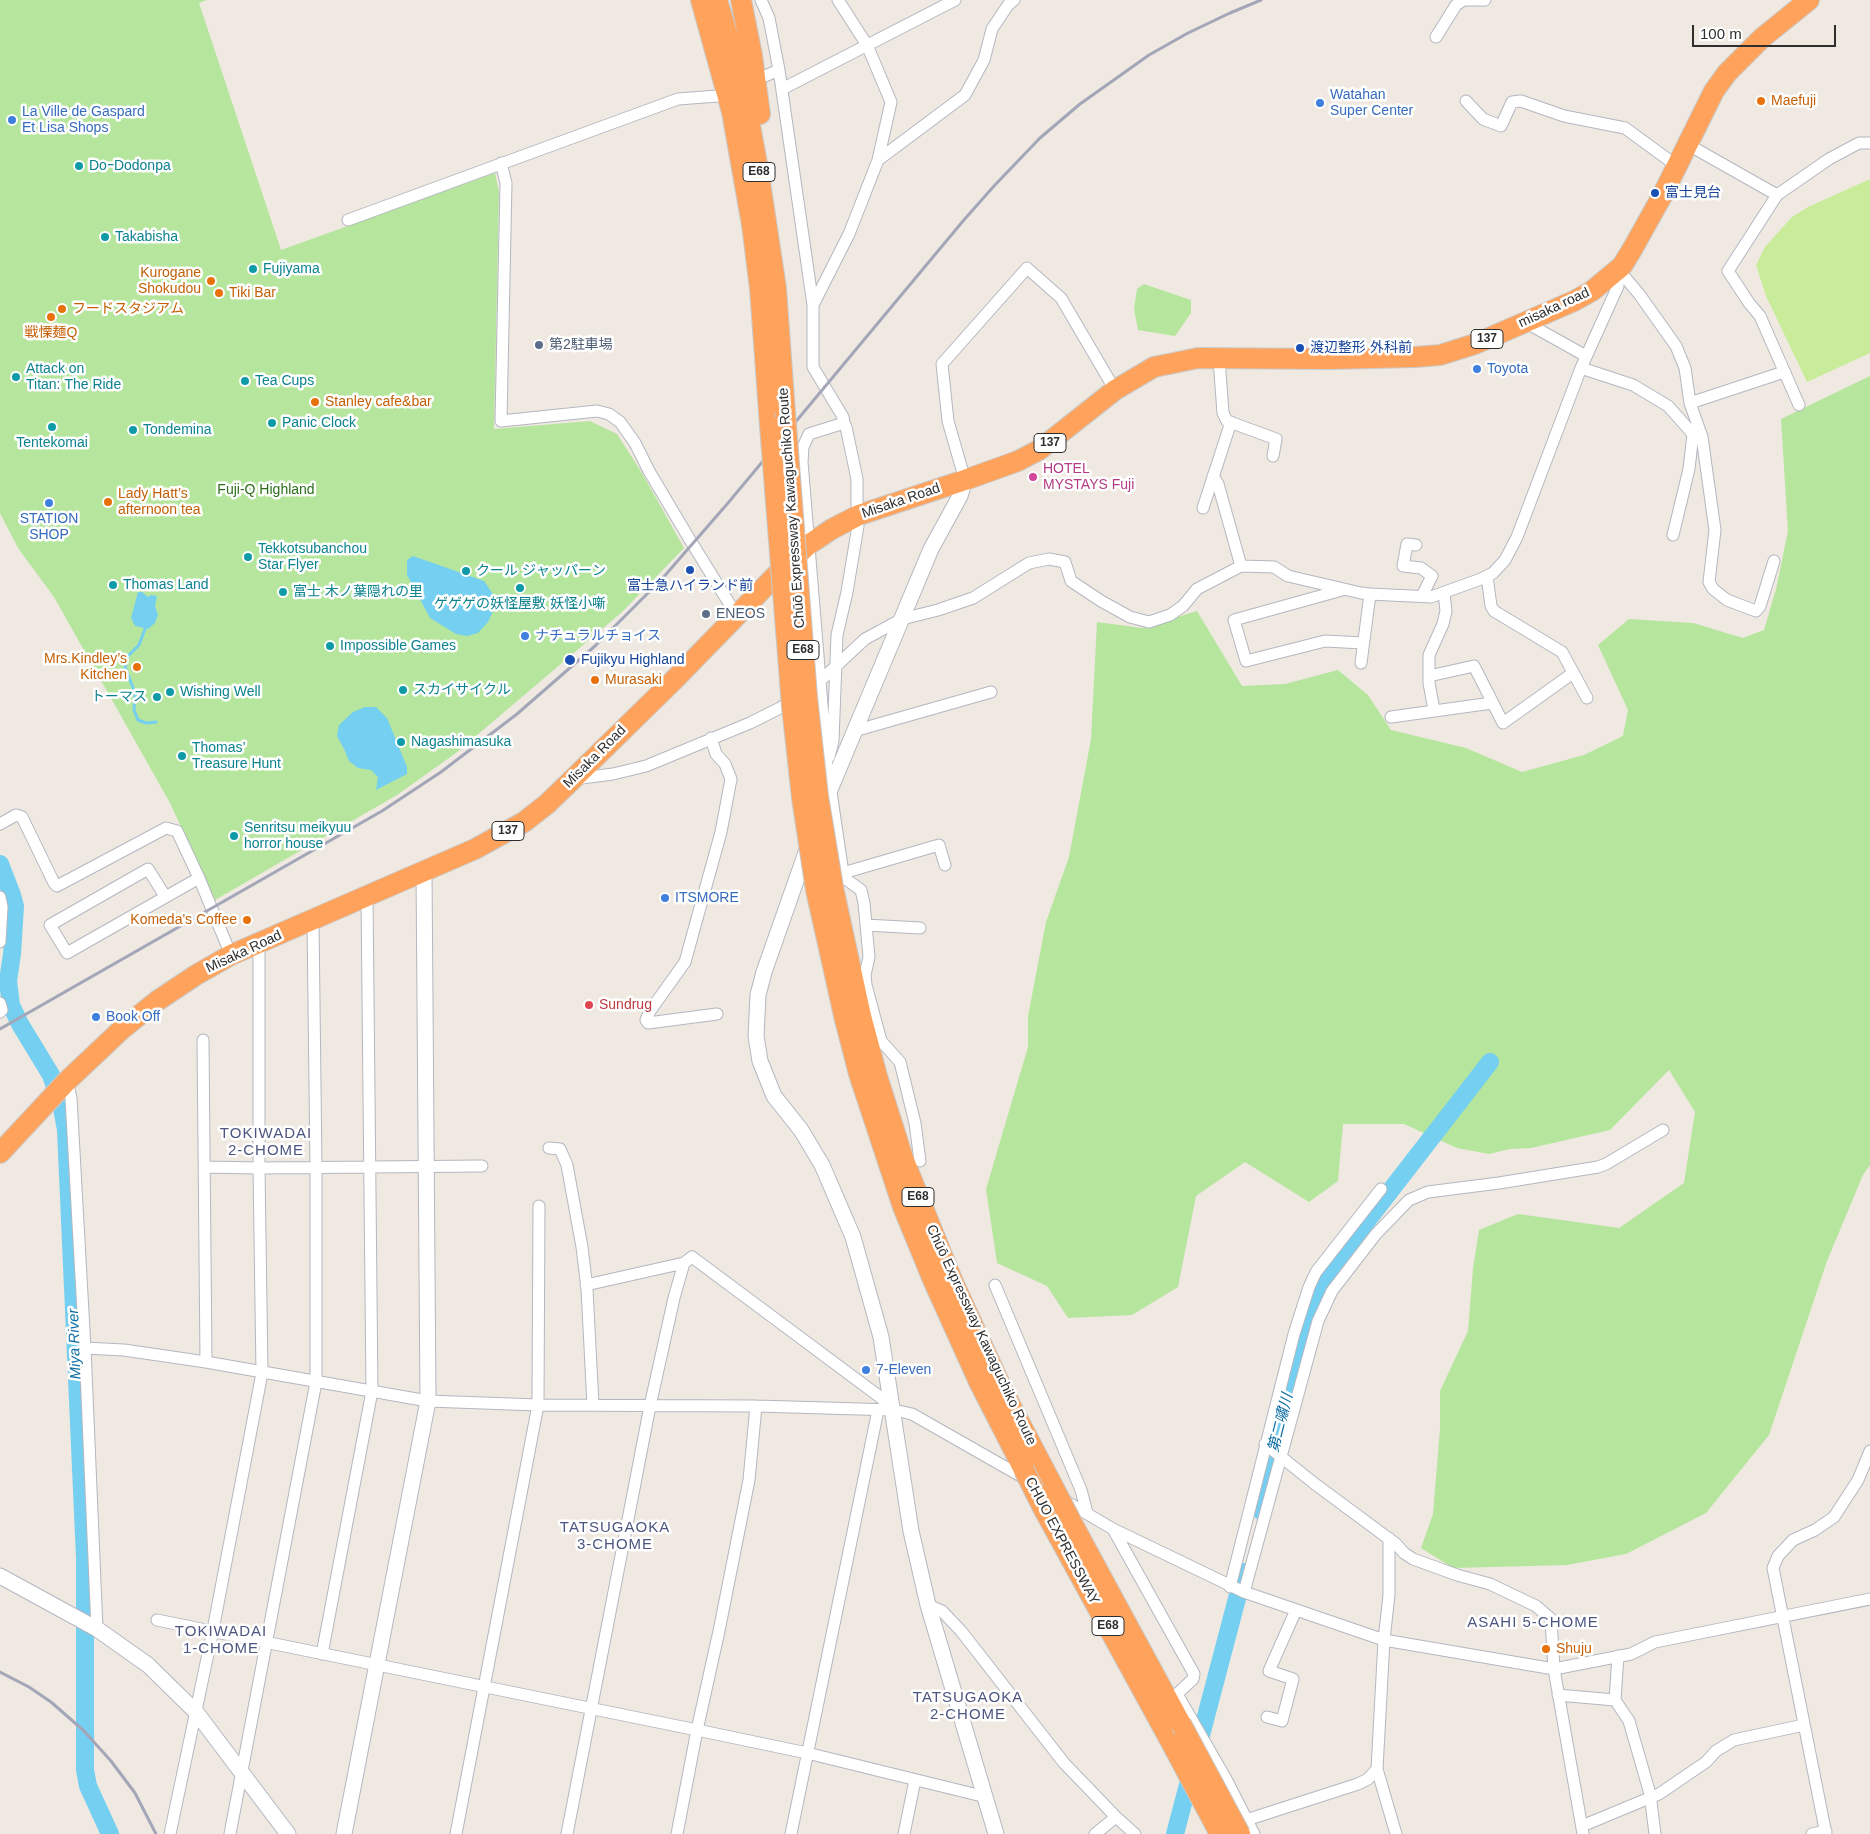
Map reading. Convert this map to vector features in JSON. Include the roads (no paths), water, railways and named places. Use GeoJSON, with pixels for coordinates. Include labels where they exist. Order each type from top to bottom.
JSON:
{"type":"FeatureCollection","features":[{"type":"Feature","properties":{"kind":"highway"},"geometry":{"type":"LineString","coordinates":[[693,0],[732,112]]}},
{"type":"Feature","properties":{"kind":"highway","name":"Chūō Expressway Kawaguchiko Route"},"geometry":{"type":"LineString","coordinates":[[701,0],[732,112],[752,225],[760,290],[792,707],[802,798],[830,883],[861,1016],[903,1158],[953,1282],[1004,1392],[1054,1488]]}},
{"type":"Feature","properties":{"kind":"highway","name":"Chūō Expressway Kawaguchiko Route"},"geometry":{"type":"LineString","coordinates":[[717,0],[735,60],[754,143],[772,262],[781,347],[807,697],[830,883],[842,1011],[859,1074],[903,1207],[933,1280],[979,1382],[1024,1470]]}},
{"type":"Feature","properties":{"kind":"highway"},"geometry":{"type":"LineString","coordinates":[[741,0],[752,55],[778,253],[781,347]]}},
{"type":"Feature","properties":{"kind":"highway","name":"misaka road"},"geometry":{"type":"LineString","coordinates":[[1219,359],[1256,357],[1329,359],[1440,355],[1458,351],[1574,301],[1592,291],[1618,269],[1643,233],[1714,91],[1728,73],[1762,38],[1809,0]]}},
{"type":"Feature","properties":{"kind":"highway","name":"Misaka Road"},"geometry":{"type":"LineString","coordinates":[[0,1153],[59,1090],[121,1030],[196,975],[231,955],[475,849],[524,822],[573,779],[808,545],[859,515],[1018,461],[1039,450],[1115,390],[1154,367],[1198,358],[1219,359]]}},
{"type":"Feature","properties":{"kind":"highway","name":"CHUO EXPRESSWAY"},"geometry":{"type":"LineString","coordinates":[[1024,1470],[1220,1834]]}},
{"type":"Feature","properties":{"kind":"highway","name":"CHUO EXPRESSWAY"},"geometry":{"type":"LineString","coordinates":[[1054,1488],[1079,1518],[1182,1724],[1243,1826]]}},
{"type":"Feature","properties":{"kind":"street"},"geometry":{"type":"LineString","coordinates":[[761,0],[769,18],[779,70],[813,305],[813,367],[843,417],[857,479],[857,505]]}},
{"type":"Feature","properties":{"kind":"street"},"geometry":{"type":"LineString","coordinates":[[782,89],[956,0]]}},
{"type":"Feature","properties":{"kind":"street"},"geometry":{"type":"LineString","coordinates":[[878,160],[965,95],[984,60],[992,29],[1008,5],[1014,0]]}},
{"type":"Feature","properties":{"kind":"street"},"geometry":{"type":"LineString","coordinates":[[1436,37],[1453,10],[1462,0],[1485,0]]}},
{"type":"Feature","properties":{"kind":"street"},"geometry":{"type":"LineString","coordinates":[[813,305],[849,234],[878,160],[891,102],[867,45],[841,1]]}},
{"type":"Feature","properties":{"kind":"street"},"geometry":{"type":"LineString","coordinates":[[765,76],[779,70]]}},
{"type":"Feature","properties":{"kind":"street"},"geometry":{"type":"LineString","coordinates":[[348,220],[678,99],[718,96]]}},
{"type":"Feature","properties":{"kind":"street"},"geometry":{"type":"LineString","coordinates":[[1466,101],[1483,119],[1501,126],[1512,102],[1521,101],[1564,116],[1625,128],[1677,166]]}},
{"type":"Feature","properties":{"kind":"street"},"geometry":{"type":"LineString","coordinates":[[1798,406],[1760,316],[1728,271],[1777,196],[1829,159],[1859,143],[1870,143]]}},
{"type":"Feature","properties":{"kind":"street"},"geometry":{"type":"LineString","coordinates":[[1688,144],[1777,196]]}},
{"type":"Feature","properties":{"kind":"street"},"geometry":{"type":"LineString","coordinates":[[501,163],[506,183],[501,421],[597,411],[609,414],[620,422],[737,616]]}},
{"type":"Feature","properties":{"kind":"street"},"geometry":{"type":"LineString","coordinates":[[996,1834],[928,1605],[911,1531],[882,1337],[853,1237],[822,1165],[800,1130],[774,1096],[766,1080],[760,1061],[756,1036],[758,995],[764,972],[830,788],[931,550],[960,496],[965,480],[948,421],[942,364],[1027,268],[1061,298],[1115,390]]}},
{"type":"Feature","properties":{"kind":"street"},"geometry":{"type":"LineString","coordinates":[[573,779],[614,774],[646,766],[750,723],[780,708],[820,682],[865,639],[902,619],[938,610],[973,598],[1029,563],[1049,559],[1065,562],[1072,581],[1101,601],[1130,617],[1149,622],[1170,615],[1182,606],[1197,590],[1242,566],[1274,567],[1288,576],[1344,590],[1370,594],[1431,597],[1493,573],[1506,560],[1517,537],[1581,368],[1618,286],[1618,269]]}},
{"type":"Feature","properties":{"kind":"street"},"geometry":{"type":"LineString","coordinates":[[1618,269],[1639,294],[1676,346],[1685,368],[1690,403],[1702,437],[1715,530],[1708,582],[1713,589],[1727,600],[1756,610],[1760,606],[1774,561]]}},
{"type":"Feature","properties":{"kind":"street"},"geometry":{"type":"LineString","coordinates":[[1525,322],[1586,356]]}},
{"type":"Feature","properties":{"kind":"street"},"geometry":{"type":"LineString","coordinates":[[1219,359],[1222,413],[1231,422],[1276,439],[1273,456]]}},
{"type":"Feature","properties":{"kind":"street"},"geometry":{"type":"LineString","coordinates":[[1581,368],[1633,385],[1668,406],[1693,434],[1690,469],[1673,535]]}},
{"type":"Feature","properties":{"kind":"street"},"geometry":{"type":"LineString","coordinates":[[1690,403],[1784,372]]}},
{"type":"Feature","properties":{"kind":"street"},"geometry":{"type":"LineString","coordinates":[[1203,508],[1231,422]]}},
{"type":"Feature","properties":{"kind":"street"},"geometry":{"type":"LineString","coordinates":[[830,883],[830,788],[802,462],[803,447],[809,434],[844,423]]}},
{"type":"Feature","properties":{"kind":"street"},"geometry":{"type":"LineString","coordinates":[[1213,476],[1218,484],[1242,566]]}},
{"type":"Feature","properties":{"kind":"street"},"geometry":{"type":"LineString","coordinates":[[827,765],[833,741],[838,635],[858,526]]}},
{"type":"Feature","properties":{"kind":"street"},"geometry":{"type":"LineString","coordinates":[[1416,545],[1408,544],[1403,566],[1421,568],[1432,576],[1422,596]]}},
{"type":"Feature","properties":{"kind":"street"},"geometry":{"type":"LineString","coordinates":[[1486,576],[1494,611],[1562,652],[1587,698]]}},
{"type":"Feature","properties":{"kind":"street"},"geometry":{"type":"LineString","coordinates":[[1344,590],[1234,620],[1246,660],[1325,641],[1363,643]]}},
{"type":"Feature","properties":{"kind":"street"},"geometry":{"type":"LineString","coordinates":[[1434,710],[1429,676],[1429,655],[1438,638],[1446,611],[1444,593]]}},
{"type":"Feature","properties":{"kind":"street"},"geometry":{"type":"LineString","coordinates":[[1361,663],[1370,594]]}},
{"type":"Feature","properties":{"kind":"street"},"geometry":{"type":"LineString","coordinates":[[1429,676],[1474,666],[1503,722],[1572,673]]}},
{"type":"Feature","properties":{"kind":"street"},"geometry":{"type":"LineString","coordinates":[[854,731],[991,692]]}},
{"type":"Feature","properties":{"kind":"street"},"geometry":{"type":"LineString","coordinates":[[1391,717],[1492,702]]}},
{"type":"Feature","properties":{"kind":"street"},"geometry":{"type":"LineString","coordinates":[[711,738],[716,754],[725,764],[731,779],[721,832],[685,962],[650,1011],[646,1020],[648,1023],[717,1014]]}},
{"type":"Feature","properties":{"kind":"street"},"geometry":{"type":"LineString","coordinates":[[0,824],[16,815],[22,817],[57,886],[166,828],[177,831],[231,955]]}},
{"type":"Feature","properties":{"kind":"street"},"geometry":{"type":"LineString","coordinates":[[830,883],[939,845],[945,865]]}},
{"type":"Feature","properties":{"kind":"street"},"geometry":{"type":"LineString","coordinates":[[165,896],[148,868],[50,925],[67,953],[199,878]]}},
{"type":"Feature","properties":{"kind":"street"},"geometry":{"type":"LineString","coordinates":[[344,1834],[428,1401],[424,870]]}},
{"type":"Feature","properties":{"kind":"street"},"geometry":{"type":"LineString","coordinates":[[830,883],[847,880],[861,890],[869,957],[866,985],[881,1041],[900,1062],[915,1122],[920,1161]]}},
{"type":"Feature","properties":{"kind":"street"},"geometry":{"type":"LineString","coordinates":[[322,1654],[372,1391],[367,896]]}},
{"type":"Feature","properties":{"kind":"street"},"geometry":{"type":"LineString","coordinates":[[0,897],[2,907],[0,942]]}},
{"type":"Feature","properties":{"kind":"street"},"geometry":{"type":"LineString","coordinates":[[230,1834],[316,1382],[313,920]]}},
{"type":"Feature","properties":{"kind":"street"},"geometry":{"type":"LineString","coordinates":[[866,925],[920,928]]}},
{"type":"Feature","properties":{"kind":"street"},"geometry":{"type":"LineString","coordinates":[[170,1834],[213,1630],[262,1373],[258,1168],[259,944]]}},
{"type":"Feature","properties":{"kind":"street"},"geometry":{"type":"LineString","coordinates":[[0,1003],[2,1010],[0,1012]]}},
{"type":"Feature","properties":{"kind":"street"},"geometry":{"type":"LineString","coordinates":[[203,1040],[206,1362]]}},
{"type":"Feature","properties":{"kind":"street"},"geometry":{"type":"LineString","coordinates":[[59,1090],[71,1098],[85,1348],[94,1628]]}},
{"type":"Feature","properties":{"kind":"street"},"geometry":{"type":"LineString","coordinates":[[1236,1589],[1280,1456],[1318,1321],[1332,1291],[1362,1250],[1409,1200],[1428,1192],[1598,1167],[1663,1130]]}},
{"type":"Feature","properties":{"kind":"street"},"geometry":{"type":"LineString","coordinates":[[549,1148],[560,1149],[567,1165],[582,1247],[593,1405]]}},
{"type":"Feature","properties":{"kind":"street"},"geometry":{"type":"LineString","coordinates":[[204,1167],[482,1166]]}},
{"type":"Feature","properties":{"kind":"street"},"geometry":{"type":"LineString","coordinates":[[1236,1589],[1294,1334],[1309,1287],[1316,1272],[1381,1189]]}},
{"type":"Feature","properties":{"kind":"street"},"geometry":{"type":"LineString","coordinates":[[456,1834],[538,1405],[539,1206]]}},
{"type":"Feature","properties":{"kind":"street"},"geometry":{"type":"LineString","coordinates":[[586,1285],[684,1263],[692,1257],[880,1397],[894,1410]]}},
{"type":"Feature","properties":{"kind":"street"},"geometry":{"type":"LineString","coordinates":[[567,1834],[650,1406],[674,1298],[684,1263]]}},
{"type":"Feature","properties":{"kind":"street"},"geometry":{"type":"LineString","coordinates":[[995,1285],[1082,1490],[1079,1518]]}},
{"type":"Feature","properties":{"kind":"street"},"geometry":{"type":"LineString","coordinates":[[85,1348],[124,1350],[206,1362],[428,1401],[538,1405],[756,1406],[894,1410],[912,1414],[1079,1518],[1113,1529],[1236,1589],[1384,1640],[1554,1669],[1631,1654],[1655,1642],[1870,1599]]}},
{"type":"Feature","properties":{"kind":"street"},"geometry":{"type":"LineString","coordinates":[[677,1834],[749,1480],[756,1406]]}},
{"type":"Feature","properties":{"kind":"street"},"geometry":{"type":"LineString","coordinates":[[791,1834],[878,1410]]}},
{"type":"Feature","properties":{"kind":"street"},"geometry":{"type":"LineString","coordinates":[[1267,1446],[1389,1538],[1413,1559],[1456,1575],[1490,1584],[1536,1606],[1551,1619],[1554,1669],[1582,1830],[1659,1794],[1706,1762],[1716,1751],[1734,1740],[1804,1724]]}},
{"type":"Feature","properties":{"kind":"street"},"geometry":{"type":"LineString","coordinates":[[1812,1834],[1826,1832],[1773,1568],[1778,1556],[1793,1540],[1815,1530],[1834,1517],[1858,1480],[1870,1451]]}},
{"type":"Feature","properties":{"kind":"street"},"geometry":{"type":"LineString","coordinates":[[1113,1529],[1194,1674],[1192,1679],[1177,1694],[1214,1758],[1243,1826],[1254,1834]]}},
{"type":"Feature","properties":{"kind":"street"},"geometry":{"type":"LineString","coordinates":[[1389,1538],[1389,1595],[1384,1640],[1377,1769],[1396,1834]]}},
{"type":"Feature","properties":{"kind":"street"},"geometry":{"type":"LineString","coordinates":[[0,1576],[94,1628],[148,1665],[196,1712],[287,1834]]}},
{"type":"Feature","properties":{"kind":"street"},"geometry":{"type":"LineString","coordinates":[[928,1605],[942,1611],[961,1631],[1064,1764],[1135,1834]]}},
{"type":"Feature","properties":{"kind":"street"},"geometry":{"type":"LineString","coordinates":[[1267,1717],[1282,1721],[1293,1679],[1269,1671],[1296,1610]]}},
{"type":"Feature","properties":{"kind":"street"},"geometry":{"type":"LineString","coordinates":[[157,1620],[807,1753],[986,1797]]}},
{"type":"Feature","properties":{"kind":"street"},"geometry":{"type":"LineString","coordinates":[[1618,1656],[1615,1700],[1629,1721],[1650,1797],[1655,1834]]}},
{"type":"Feature","properties":{"kind":"street"},"geometry":{"type":"LineString","coordinates":[[1558,1695],[1615,1700]]}},
{"type":"Feature","properties":{"kind":"street"},"geometry":{"type":"LineString","coordinates":[[1214,1834],[1243,1826],[1358,1784],[1368,1779],[1377,1769]]}},
{"type":"Feature","properties":{"kind":"street"},"geometry":{"type":"LineString","coordinates":[[904,1834],[915,1780]]}},
{"type":"Feature","properties":{"kind":"street"},"geometry":{"type":"LineString","coordinates":[[1095,1834],[1116,1817]]}},
{"type":"Feature","properties":{"kind":"water"},"geometry":{"type":"Polygon","coordinates":[[[413,556],[484,581],[495,597],[494,609],[488,622],[478,633],[467,636],[456,634],[430,618],[407,575],[407,560],[413,556]]]}},
{"type":"Feature","properties":{"kind":"water"},"geometry":{"type":"Polygon","coordinates":[[[138,592],[142,592],[148,597],[151,595],[157,596],[155,606],[158,615],[155,623],[148,629],[135,626],[131,618],[138,592]]]}},
{"type":"Feature","properties":{"kind":"water"},"geometry":{"type":"Polygon","coordinates":[[[365,707],[376,707],[387,718],[407,767],[407,774],[376,790],[378,777],[371,770],[358,768],[349,761],[337,736],[339,725],[353,712],[365,707]]]}},
{"type":"Feature","properties":{"kind":"waterway"},"geometry":{"type":"LineString","coordinates":[[145,629],[139,645],[128,656],[125,667],[135,693],[134,710],[138,720],[146,723],[156,722]]}},
{"type":"Feature","properties":{"kind":"waterway","name":"Miya River"},"geometry":{"type":"LineString","coordinates":[[0,864],[15,906],[8,981],[11,1005],[20,1024],[51,1075],[62,1108],[66,1130],[85,1558],[85,1770],[88,1786],[110,1834]]}},
{"type":"Feature","properties":{"kind":"waterway","name":"第二嘯川"},"geometry":{"type":"LineString","coordinates":[[1261,1511],[1271,1452],[1312,1304],[1321,1285],[1332,1266],[1490,1062]]}},
{"type":"Feature","properties":{"kind":"waterway","name":"第二嘯川"},"geometry":{"type":"LineString","coordinates":[[1175,1834],[1244,1572]]}},
{"type":"Feature","properties":{"kind":"railway"},"geometry":{"type":"LineString","coordinates":[[0,1029],[382,811],[441,772],[517,714],[595,646],[661,580],[728,503],[963,221],[1040,138],[1080,104],[1149,55],[1188,33],[1261,0]]}},
{"type":"Feature","properties":{"kind":"railway"},"geometry":{"type":"LineString","coordinates":[[0,1672],[29,1687],[51,1702],[83,1730],[111,1761],[135,1793],[156,1834]]}},
{"type":"Feature","properties":{"kind":"place","name":"Maefuji"},"geometry":{"type":"Point","coordinates":[1761,101]}},
{"type":"Feature","properties":{"kind":"place","name":"Watahan Super Center"},"geometry":{"type":"Point","coordinates":[1320,103]}},
{"type":"Feature","properties":{"kind":"place","name":"La Ville de Gaspard Et Lisa Shops"},"geometry":{"type":"Point","coordinates":[12,120]}},
{"type":"Feature","properties":{"kind":"place","name":"DoｰDodonpa"},"geometry":{"type":"Point","coordinates":[79,166]}},
{"type":"Feature","properties":{"kind":"place","name":"富士見台"},"geometry":{"type":"Point","coordinates":[1655,193]}},
{"type":"Feature","properties":{"kind":"place","name":"Takabisha"},"geometry":{"type":"Point","coordinates":[105,237]}},
{"type":"Feature","properties":{"kind":"place","name":"Fujiyama"},"geometry":{"type":"Point","coordinates":[253,269]}},
{"type":"Feature","properties":{"kind":"place","name":"Kurogane Shokudou"},"geometry":{"type":"Point","coordinates":[211,281]}},
{"type":"Feature","properties":{"kind":"place","name":"Tiki Bar"},"geometry":{"type":"Point","coordinates":[219,293]}},
{"type":"Feature","properties":{"kind":"place","name":"フードスタジアム"},"geometry":{"type":"Point","coordinates":[62,309]}},
{"type":"Feature","properties":{"kind":"place","name":"戦慄麺Q"},"geometry":{"type":"Point","coordinates":[51,317]}},
{"type":"Feature","properties":{"kind":"place","name":"第2駐車場"},"geometry":{"type":"Point","coordinates":[539,345]}},
{"type":"Feature","properties":{"kind":"place","name":"渡辺整形 外科前"},"geometry":{"type":"Point","coordinates":[1300,348]}},
{"type":"Feature","properties":{"kind":"place","name":"Toyota"},"geometry":{"type":"Point","coordinates":[1477,369]}},
{"type":"Feature","properties":{"kind":"place","name":"Attack on Titan: The Ride"},"geometry":{"type":"Point","coordinates":[16,377]}},
{"type":"Feature","properties":{"kind":"place","name":"Tea Cups"},"geometry":{"type":"Point","coordinates":[245,381]}},
{"type":"Feature","properties":{"kind":"place","name":"Stanley cafe&bar"},"geometry":{"type":"Point","coordinates":[315,402]}},
{"type":"Feature","properties":{"kind":"place","name":"Panic Clock"},"geometry":{"type":"Point","coordinates":[272,423]}},
{"type":"Feature","properties":{"kind":"place","name":"Tentekomai"},"geometry":{"type":"Point","coordinates":[52,427]}},
{"type":"Feature","properties":{"kind":"place","name":"Tondemina"},"geometry":{"type":"Point","coordinates":[133,430]}},
{"type":"Feature","properties":{"kind":"place","name":"HOTEL MYSTAYS Fuji"},"geometry":{"type":"Point","coordinates":[1033,477]}},
{"type":"Feature","properties":{"kind":"place","name":"Lady Hatt’s afternoon tea"},"geometry":{"type":"Point","coordinates":[108,502]}},
{"type":"Feature","properties":{"kind":"place","name":"STATION SHOP"},"geometry":{"type":"Point","coordinates":[49,503]}},
{"type":"Feature","properties":{"kind":"place","name":"Tekkotsubanchou Star Flyer"},"geometry":{"type":"Point","coordinates":[248,557]}},
{"type":"Feature","properties":{"kind":"place","name":"富士急ハイランド前"},"geometry":{"type":"Point","coordinates":[690,570]}},
{"type":"Feature","properties":{"kind":"place","name":"クール ジャッパーン"},"geometry":{"type":"Point","coordinates":[466,571]}},
{"type":"Feature","properties":{"kind":"place","name":"Thomas Land"},"geometry":{"type":"Point","coordinates":[113,585]}},
{"type":"Feature","properties":{"kind":"place","name":"ゲゲゲの妖怪屋敷 妖怪小噺"},"geometry":{"type":"Point","coordinates":[520,588]}},
{"type":"Feature","properties":{"kind":"place","name":"富士 木ノ葉隠れの里"},"geometry":{"type":"Point","coordinates":[283,592]}},
{"type":"Feature","properties":{"kind":"place","name":"ENEOS"},"geometry":{"type":"Point","coordinates":[706,614]}},
{"type":"Feature","properties":{"kind":"place","name":"ナチュラルチョイス"},"geometry":{"type":"Point","coordinates":[525,636]}},
{"type":"Feature","properties":{"kind":"place","name":"Impossible Games"},"geometry":{"type":"Point","coordinates":[330,646]}},
{"type":"Feature","properties":{"kind":"place","name":"Fujikyu Highland"},"geometry":{"type":"Point","coordinates":[570,660]}},
{"type":"Feature","properties":{"kind":"place","name":"Mrs.Kindley’s Kitchen"},"geometry":{"type":"Point","coordinates":[137,667]}},
{"type":"Feature","properties":{"kind":"place","name":"Murasaki"},"geometry":{"type":"Point","coordinates":[595,680]}},
{"type":"Feature","properties":{"kind":"place","name":"スカイサイクル"},"geometry":{"type":"Point","coordinates":[403,690]}},
{"type":"Feature","properties":{"kind":"place","name":"Wishing Well"},"geometry":{"type":"Point","coordinates":[170,692]}},
{"type":"Feature","properties":{"kind":"place","name":"トーマス"},"geometry":{"type":"Point","coordinates":[157,697]}},
{"type":"Feature","properties":{"kind":"place","name":"Nagashimasuka"},"geometry":{"type":"Point","coordinates":[401,742]}},
{"type":"Feature","properties":{"kind":"place","name":"Thomas’ Treasure Hunt"},"geometry":{"type":"Point","coordinates":[182,756]}},
{"type":"Feature","properties":{"kind":"place","name":"Senritsu meikyuu horror house"},"geometry":{"type":"Point","coordinates":[234,836]}},
{"type":"Feature","properties":{"kind":"place","name":"ITSMORE"},"geometry":{"type":"Point","coordinates":[665,898]}},
{"type":"Feature","properties":{"kind":"place","name":"Komeda's Coffee"},"geometry":{"type":"Point","coordinates":[247,920]}},
{"type":"Feature","properties":{"kind":"place","name":"Sundrug"},"geometry":{"type":"Point","coordinates":[589,1005]}},
{"type":"Feature","properties":{"kind":"place","name":"Book Off"},"geometry":{"type":"Point","coordinates":[96,1017]}},
{"type":"Feature","properties":{"kind":"place","name":"7-Eleven"},"geometry":{"type":"Point","coordinates":[866,1370]}},
{"type":"Feature","properties":{"kind":"place","name":"Shuju"},"geometry":{"type":"Point","coordinates":[1546,1649]}},
{"type":"Feature","properties":{"kind":"district","name":"TOKIWADAI 2-CHOME"},"geometry":{"type":"Point","coordinates":[266,1142]}},
{"type":"Feature","properties":{"kind":"district","name":"TATSUGAOKA 3-CHOME"},"geometry":{"type":"Point","coordinates":[615,1536]}},
{"type":"Feature","properties":{"kind":"district","name":"ASAHI 5-CHOME"},"geometry":{"type":"Point","coordinates":[1533,1623]}},
{"type":"Feature","properties":{"kind":"district","name":"TOKIWADAI 1-CHOME"},"geometry":{"type":"Point","coordinates":[221,1640]}},
{"type":"Feature","properties":{"kind":"district","name":"TATSUGAOKA 2-CHOME"},"geometry":{"type":"Point","coordinates":[968,1706]}},
{"type":"Feature","properties":{"kind":"park label","name":"Fuji-Q Highland"},"geometry":{"type":"Point","coordinates":[266,490]}}]}
